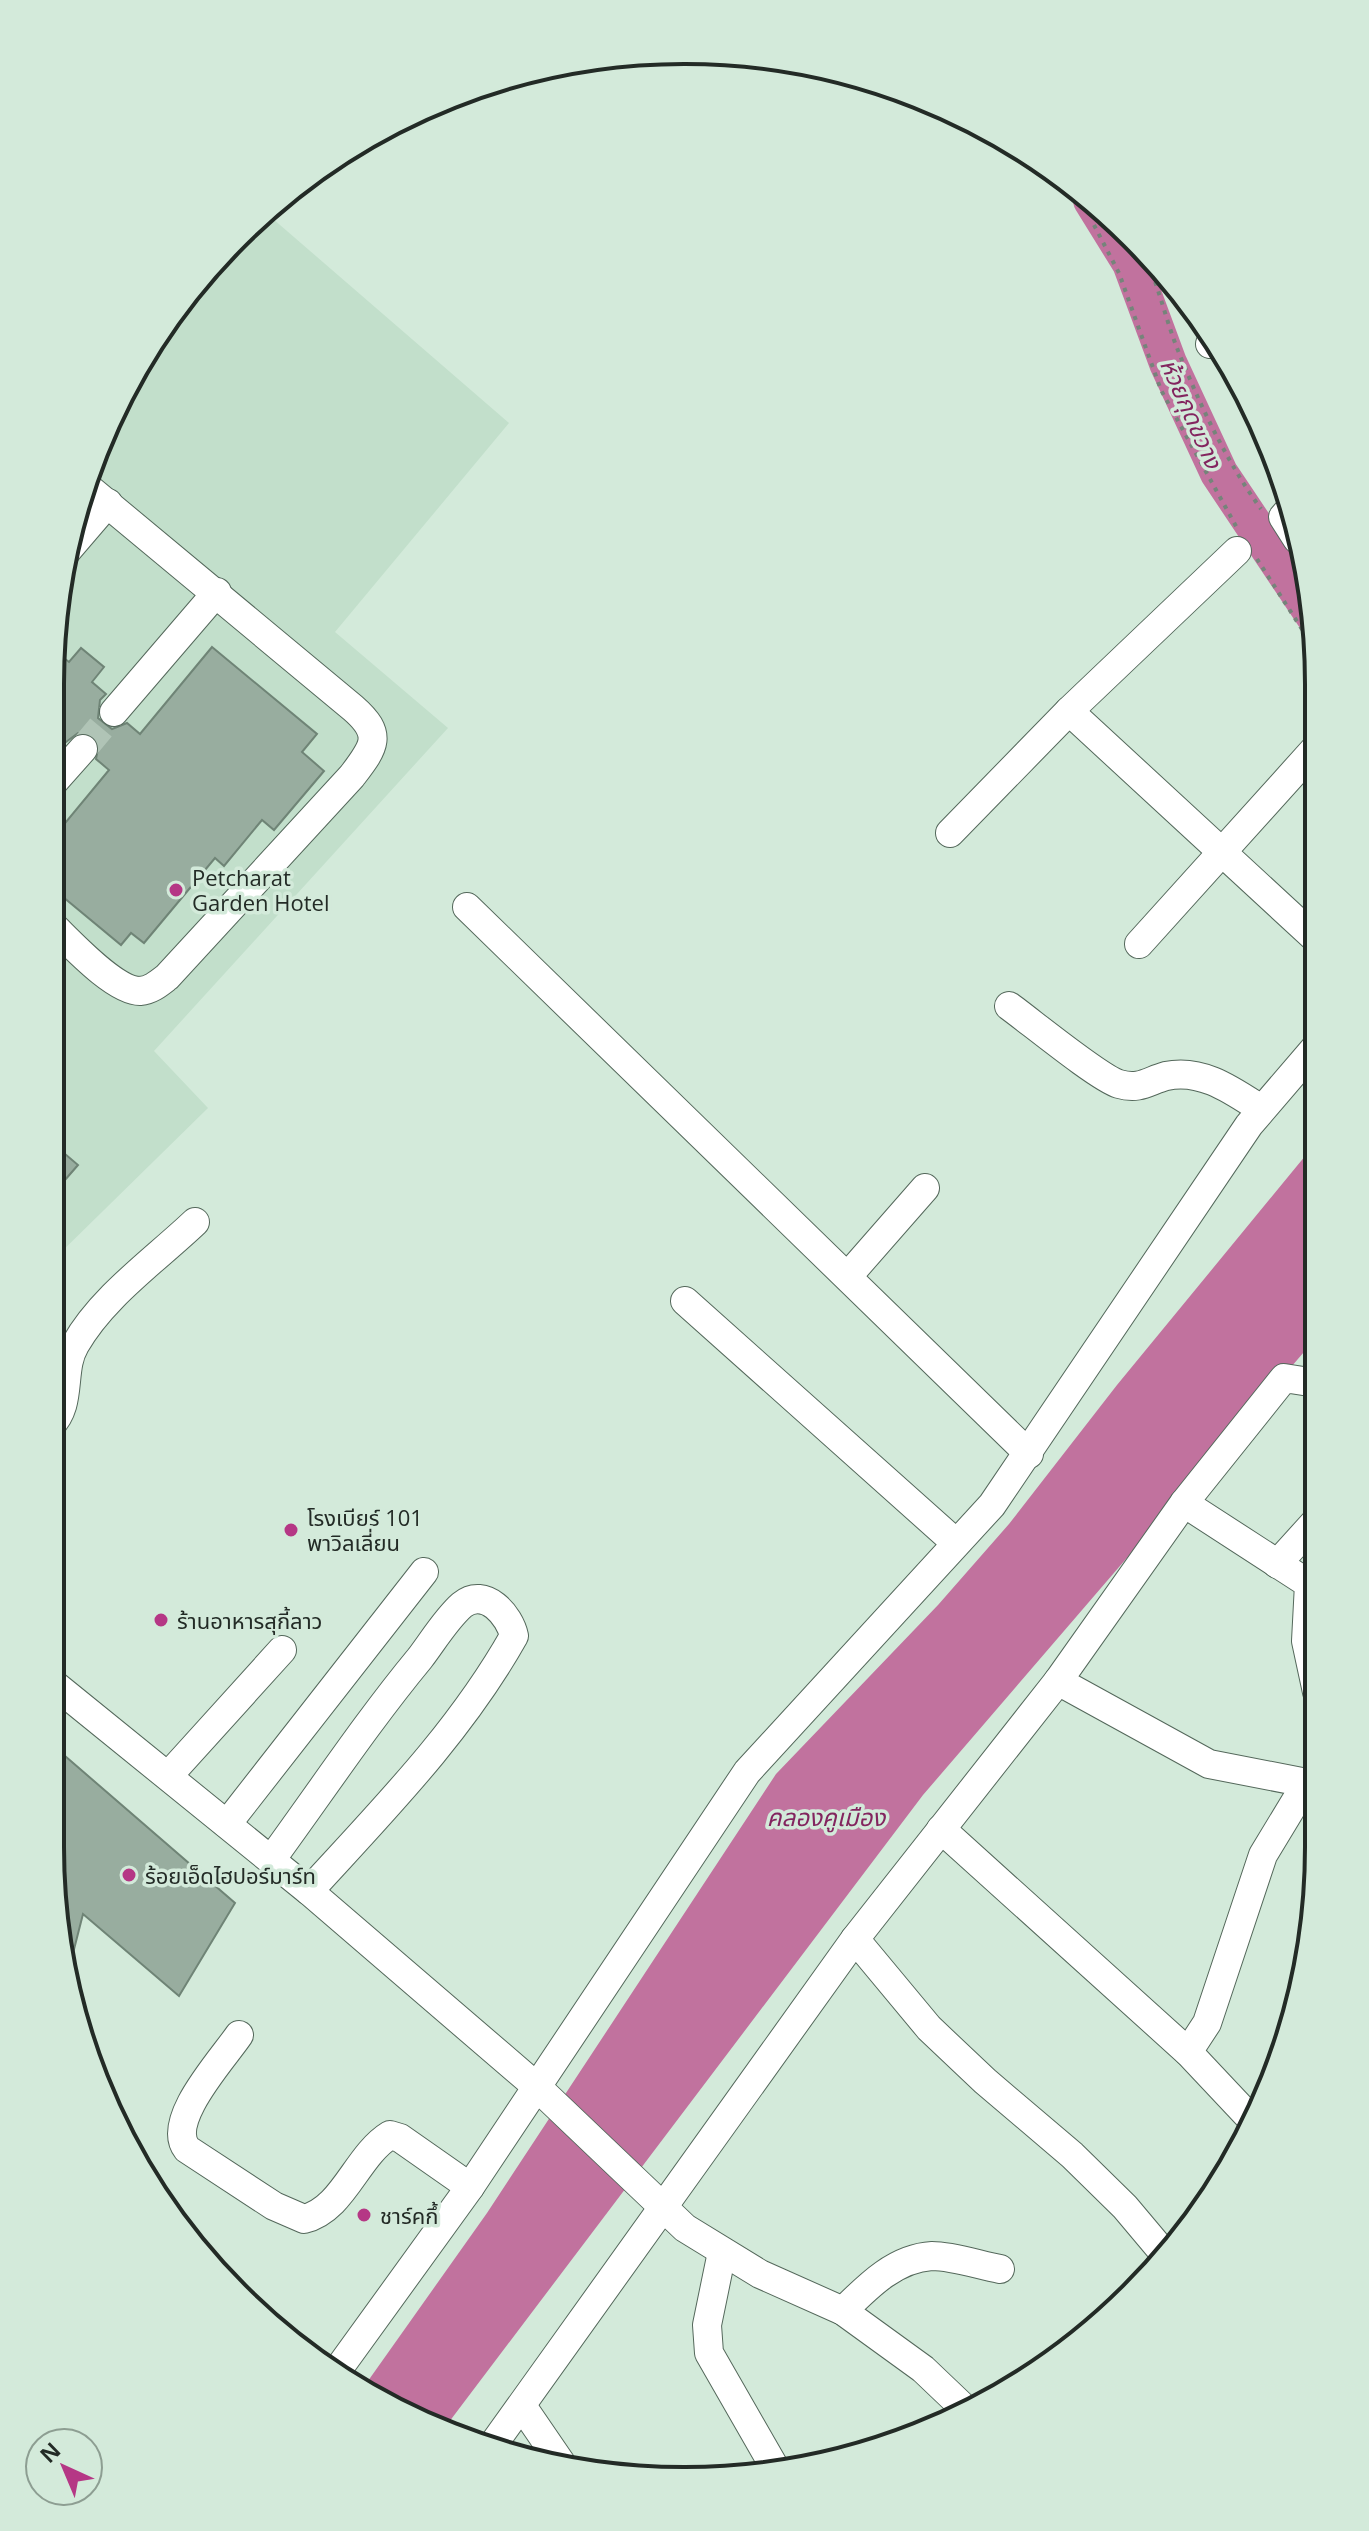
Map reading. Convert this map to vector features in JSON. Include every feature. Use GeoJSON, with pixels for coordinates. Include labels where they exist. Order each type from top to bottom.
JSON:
{"type":"FeatureCollection","features":[{"type":"Feature","properties":{"kind":"street"},"geometry":{"type":"LineString","coordinates":[[64,936],[114,982],[136,991],[151,989],[352,776],[371,751],[374,734],[366,719],[97,494]]}},
{"type":"Feature","properties":{"kind":"street"},"geometry":{"type":"LineString","coordinates":[[950,833],[1069,711],[1244,546]]}},
{"type":"Feature","properties":{"kind":"street"},"geometry":{"type":"LineString","coordinates":[[114,712],[217,592]]}},
{"type":"Feature","properties":{"kind":"street"},"geometry":{"type":"LineString","coordinates":[[1069,711],[1305,929]]}},
{"type":"Feature","properties":{"kind":"street"},"geometry":{"type":"LineString","coordinates":[[64,770],[83,749]]}},
{"type":"Feature","properties":{"kind":"street"},"geometry":{"type":"LineString","coordinates":[[1139,944],[1305,760]]}},
{"type":"Feature","properties":{"kind":"street"},"geometry":{"type":"LineString","coordinates":[[467,907],[1029,1454]]}},
{"type":"Feature","properties":{"kind":"street"},"geometry":{"type":"LineString","coordinates":[[1009,1006],[1117,1084],[1142,1087],[1165,1076],[1188,1075],[1221,1083],[1261,1109]]}},
{"type":"Feature","properties":{"kind":"street"},"geometry":{"type":"LineString","coordinates":[[342,2364],[470,2187],[543,2093],[747,1772],[992,1505],[1261,1109],[1305,1059]]}},
{"type":"Feature","properties":{"kind":"street"},"geometry":{"type":"LineString","coordinates":[[848,1276],[925,1188]]}},
{"type":"Feature","properties":{"kind":"street"},"geometry":{"type":"LineString","coordinates":[[64,1404],[72,1349],[94,1316],[195,1222]]}},
{"type":"Feature","properties":{"kind":"street"},"geometry":{"type":"LineString","coordinates":[[685,1301],[956,1543]]}},
{"type":"Feature","properties":{"kind":"street"},"geometry":{"type":"LineString","coordinates":[[498,2438],[855,1939],[1058,1681],[1184,1503],[1284,1378],[1305,1381]]}},
{"type":"Feature","properties":{"kind":"street"},"geometry":{"type":"LineString","coordinates":[[1184,1503],[1277,1564],[1305,1576]]}},
{"type":"Feature","properties":{"kind":"street"},"geometry":{"type":"LineString","coordinates":[[1277,1564],[1305,1533]]}},
{"type":"Feature","properties":{"kind":"street"},"geometry":{"type":"LineString","coordinates":[[227,1824],[424,1572]]}},
{"type":"Feature","properties":{"kind":"street"},"geometry":{"type":"LineString","coordinates":[[271,1860],[404,1677],[464,1603],[481,1600],[499,1607],[511,1620],[514,1636],[486,1687],[415,1775],[309,1891]]}},
{"type":"Feature","properties":{"kind":"street"},"geometry":{"type":"LineString","coordinates":[[169,1775],[282,1650]]}},
{"type":"Feature","properties":{"kind":"street"},"geometry":{"type":"LineString","coordinates":[[1058,1681],[1209,1764],[1305,1784]]}},
{"type":"Feature","properties":{"kind":"street"},"geometry":{"type":"LineString","coordinates":[[64,1692],[309,1891],[543,2093],[662,2209],[722,2252],[760,2274],[843,2311],[923,2369],[959,2403]]}},
{"type":"Feature","properties":{"kind":"street"},"geometry":{"type":"LineString","coordinates":[[1188,2052],[1207,2023],[1263,1855],[1305,1795]]}},
{"type":"Feature","properties":{"kind":"street"},"geometry":{"type":"LineString","coordinates":[[941,1829],[1188,2052],[1245,2112]]}},
{"type":"Feature","properties":{"kind":"street"},"geometry":{"type":"LineString","coordinates":[[855,1939],[929,2028],[985,2081],[1072,2155],[1125,2207],[1158,2247]]}},
{"type":"Feature","properties":{"kind":"street"},"geometry":{"type":"LineString","coordinates":[[239,2035],[185,2112],[179,2128],[180,2140],[187,2149],[236,2182],[274,2206],[304,2219],[315,2216],[325,2211],[377,2143],[390,2135],[400,2138],[470,2187]]}},
{"type":"Feature","properties":{"kind":"street"},"geometry":{"type":"LineString","coordinates":[[722,2252],[707,2325],[709,2353],[771,2461]]}},
{"type":"Feature","properties":{"kind":"street"},"geometry":{"type":"LineString","coordinates":[[843,2311],[872,2282],[893,2268],[931,2256],[1000,2269]]}},
{"type":"Feature","properties":{"kind":"street"},"geometry":{"type":"LineString","coordinates":[[522,2406],[554,2453]]}},
{"type":"Feature","properties":{"kind":"path"},"geometry":{"type":"LineString","coordinates":[[1094,225],[1119,273],[1161,390],[1244,546],[1303,632]]}},
{"type":"Feature","properties":{"kind":"path"},"geometry":{"type":"LineString","coordinates":[[1152,276],[1177,348],[1244,486],[1276,510]]}},
{"type":"Feature","properties":{"kind":"shaded area","name":"Petcharat Garden Hotel"},"geometry":{"type":"Polygon","coordinates":[[[274,219],[509,423],[335,632],[448,728],[154,1051],[208,1108],[64,1249],[64,684],[65,644],[76,563],[85,524],[111,447],[147,374],[192,307],[218,275],[274,219]]]}},
{"type":"Feature","properties":{"kind":"water","name":"คลองคูเมือง"},"geometry":{"type":"Polygon","coordinates":[[[1305,1156],[1305,1351],[923,1795],[450,2421],[368,2380],[487,2213],[776,1774],[938,1605],[1009,1524],[1117,1385],[1305,1156]]]}},
{"type":"Feature","properties":{"kind":"building"},"geometry":{"type":"Polygon","coordinates":[[[212,647],[317,734],[302,752],[324,771],[274,830],[262,820],[224,866],[215,858],[144,943],[131,933],[121,945],[64,898],[64,824],[109,770],[96,759],[99,744],[94,736],[78,733],[64,744],[65,659],[69,662],[81,648],[104,667],[92,682],[106,694],[100,700],[98,718],[112,729],[127,723],[140,734],[212,647]]]}},
{"type":"Feature","properties":{"kind":"building"},"geometry":{"type":"Polygon","coordinates":[[[64,1153],[78,1165],[64,1181],[64,1153]]]}},
{"type":"Feature","properties":{"kind":"building","name":"ร้อยเอ็ดไฮปอร์มาร์ท"},"geometry":{"type":"Polygon","coordinates":[[[64,1755],[235,1903],[179,1996],[83,1914],[73,1952],[65,1887],[64,1755]]]}},
{"type":"Feature","properties":{"kind":"waterway","name":"ห้วยกุดขวาง"},"geometry":{"type":"LineString","coordinates":[[1117,240],[1131,263],[1168,363],[1219,473],[1298,591]]}},
{"type":"Feature","properties":{"kind":"tunnel"},"geometry":{"type":"LineString","coordinates":[[83,749],[114,712]]}},
{"type":"Feature","properties":{"kind":"place","name":"Petcharat Garden Hotel"},"geometry":{"type":"Point","coordinates":[176,890]}},
{"type":"Feature","properties":{"kind":"place","name":"โรงเบียร์ 101 พาวิลเลี่ยน"},"geometry":{"type":"Point","coordinates":[291,1530]}},
{"type":"Feature","properties":{"kind":"place","name":"ร้านอาหารสุกี้ลาว"},"geometry":{"type":"Point","coordinates":[161,1620]}},
{"type":"Feature","properties":{"kind":"place","name":"ร้อยเอ็ดไฮปอร์มาร์ท"},"geometry":{"type":"Point","coordinates":[129,1875]}},
{"type":"Feature","properties":{"kind":"place","name":"ชาร์คกึ้"},"geometry":{"type":"Point","coordinates":[364,2215]}}]}
